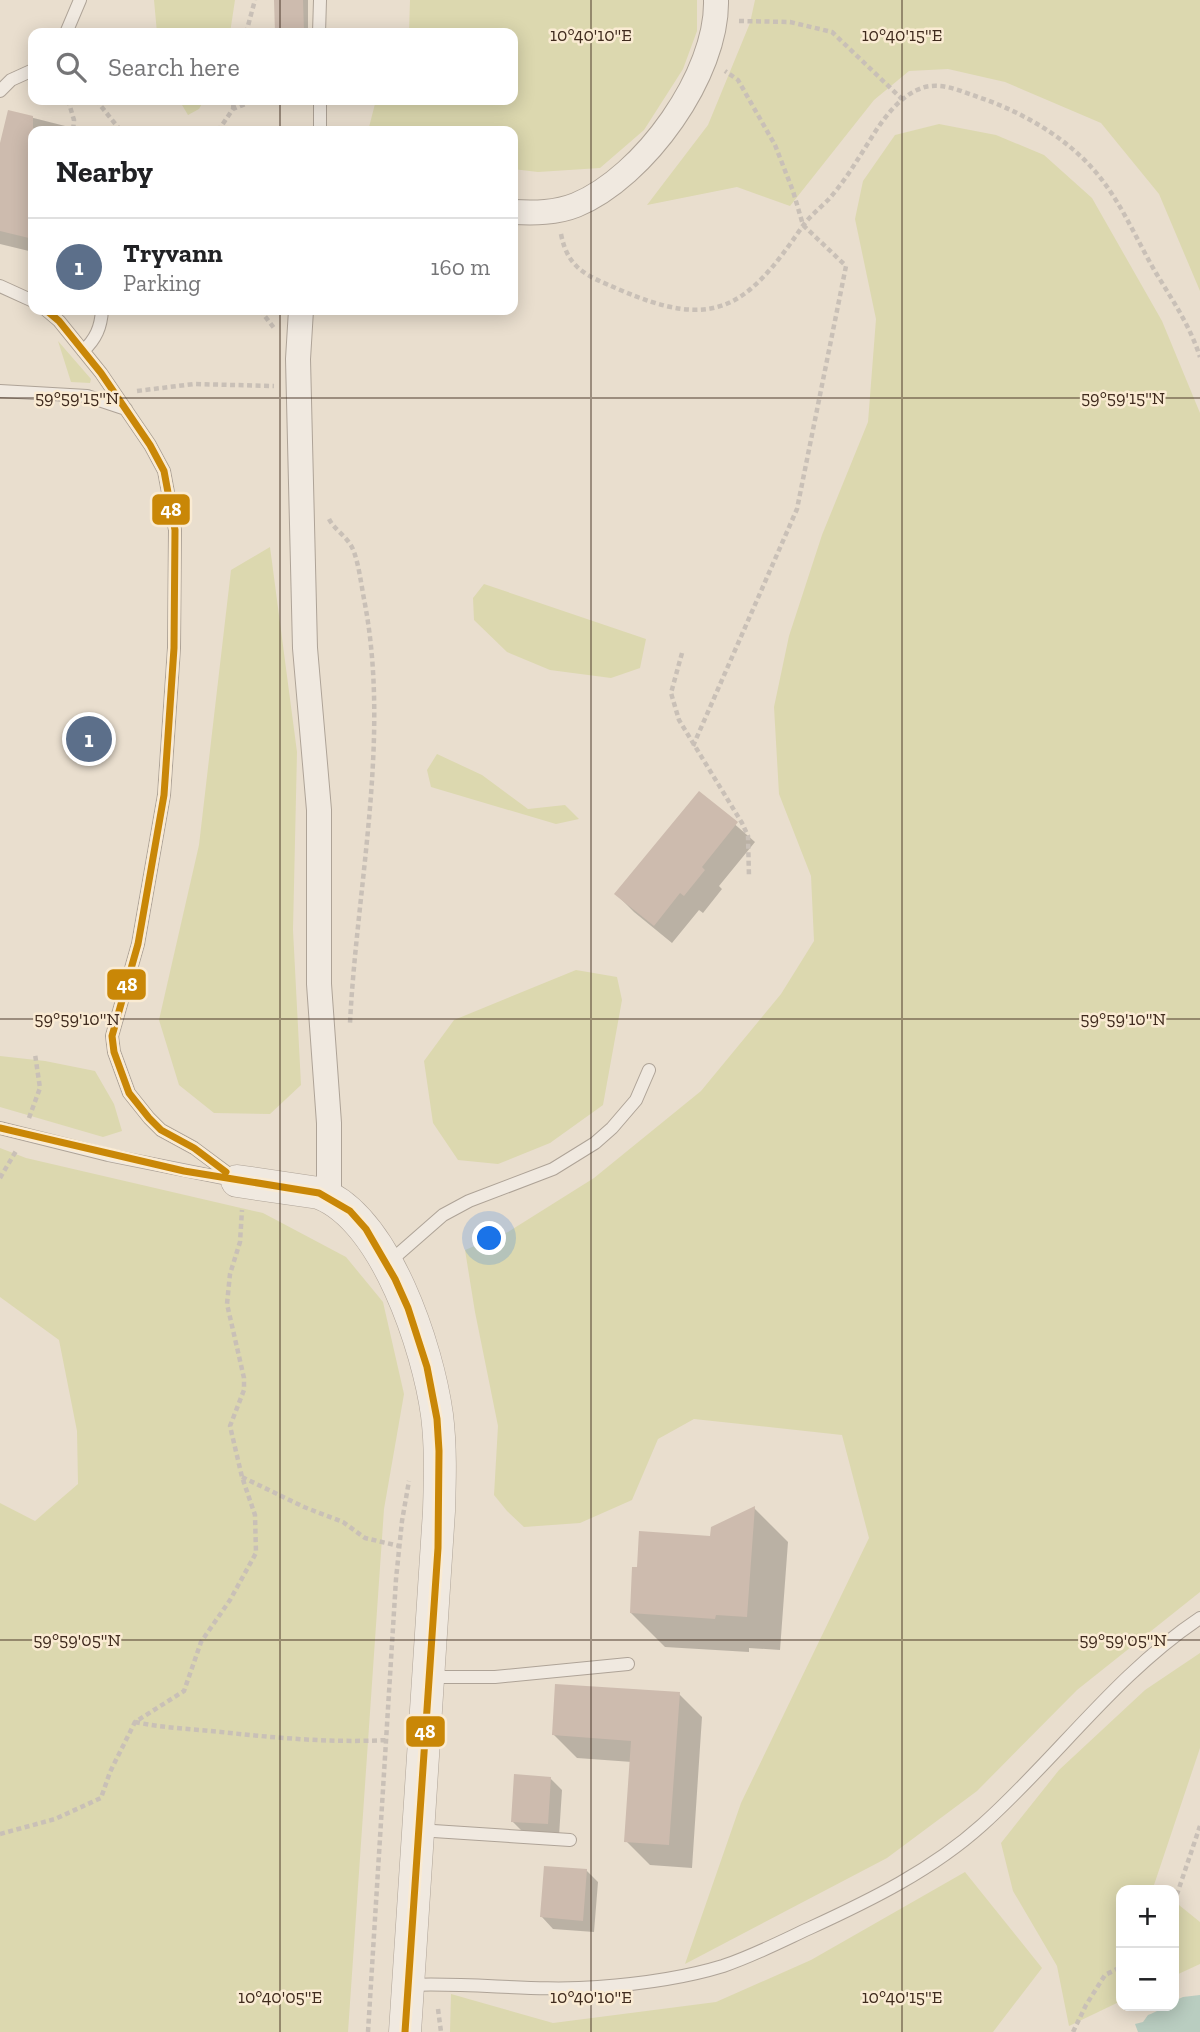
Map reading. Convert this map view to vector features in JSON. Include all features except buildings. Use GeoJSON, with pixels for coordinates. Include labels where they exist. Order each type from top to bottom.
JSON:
{"type":"FeatureCollection","features":[{"type":"Feature","properties":{"kind":"street"},"geometry":{"type":"LineString","coordinates":[[518,212],[558,211],[596,195],[633,166],[668,128],[679,109],[704,57],[715,10]]}},
{"type":"Feature","properties":{"kind":"street"},"geometry":{"type":"LineString","coordinates":[[301,315],[299,390],[305,648],[319,810],[319,984],[329,1123],[329,1197]]}},
{"type":"Feature","properties":{"kind":"street"},"geometry":{"type":"LineString","coordinates":[[241,1181],[306,1190],[329,1197],[350,1210],[366,1229],[387,1264],[417,1336],[433,1390],[440,1470],[405,2032]]}},
{"type":"Feature","properties":{"kind":"lane"},"geometry":{"type":"LineString","coordinates":[[68,28],[80,0]]}},
{"type":"Feature","properties":{"kind":"lane"},"geometry":{"type":"LineString","coordinates":[[319,28],[320,0]]}},
{"type":"Feature","properties":{"kind":"lane"},"geometry":{"type":"LineString","coordinates":[[0,91],[11,80],[28,72]]}},
{"type":"Feature","properties":{"kind":"lane"},"geometry":{"type":"LineString","coordinates":[[320,105],[320,126]]}},
{"type":"Feature","properties":{"kind":"lane"},"geometry":{"type":"LineString","coordinates":[[0,286],[28,298]]}},
{"type":"Feature","properties":{"kind":"lane"},"geometry":{"type":"LineString","coordinates":[[52,315],[117,395],[150,445],[164,471],[175,530],[174,648],[164,795],[138,944],[113,1036],[114,1052],[129,1093],[149,1118],[161,1130],[194,1148],[241,1181]]}},
{"type":"Feature","properties":{"kind":"lane"},"geometry":{"type":"LineString","coordinates":[[83,351],[94,341],[101,315]]}},
{"type":"Feature","properties":{"kind":"lane"},"geometry":{"type":"LineString","coordinates":[[0,391],[87,396],[126,409]]}},
{"type":"Feature","properties":{"kind":"lane"},"geometry":{"type":"LineString","coordinates":[[387,1264],[443,1215],[469,1201],[553,1169],[595,1143],[636,1100],[649,1070]]}},
{"type":"Feature","properties":{"kind":"lane"},"geometry":{"type":"LineString","coordinates":[[0,1128],[108,1155],[241,1181]]}},
{"type":"Feature","properties":{"kind":"lane"},"geometry":{"type":"LineString","coordinates":[[408,1984],[600,1987],[713,1968],[771,1947],[859,1905],[961,1845],[1116,1690],[1200,1618]]}},
{"type":"Feature","properties":{"kind":"lane"},"geometry":{"type":"LineString","coordinates":[[428,1677],[495,1677],[628,1664]]}},
{"type":"Feature","properties":{"kind":"lane"},"geometry":{"type":"LineString","coordinates":[[418,1830],[570,1840]]}},
{"type":"Feature","properties":{"kind":"path"},"geometry":{"type":"LineString","coordinates":[[247,28],[255,0]]}},
{"type":"Feature","properties":{"kind":"path"},"geometry":{"type":"LineString","coordinates":[[715,10],[832,32],[902,99]]}},
{"type":"Feature","properties":{"kind":"path"},"geometry":{"type":"LineString","coordinates":[[693,746],[797,509],[846,266],[803,226],[775,145],[738,80],[704,57]]}},
{"type":"Feature","properties":{"kind":"path"},"geometry":{"type":"LineString","coordinates":[[558,211],[561,238],[581,273],[648,302],[690,311],[727,306],[748,291],[829,199],[902,99],[918,89],[949,87],[992,102],[1027,119],[1077,153],[1104,183],[1133,230],[1185,319],[1200,357]]}},
{"type":"Feature","properties":{"kind":"path"},"geometry":{"type":"LineString","coordinates":[[70,105],[73,126]]}},
{"type":"Feature","properties":{"kind":"path"},"geometry":{"type":"LineString","coordinates":[[100,105],[117,126]]}},
{"type":"Feature","properties":{"kind":"path"},"geometry":{"type":"LineString","coordinates":[[221,126],[233,105]]}},
{"type":"Feature","properties":{"kind":"path"},"geometry":{"type":"LineString","coordinates":[[233,109],[243,105]]}},
{"type":"Feature","properties":{"kind":"path"},"geometry":{"type":"LineString","coordinates":[[117,395],[194,384],[265,384],[299,390]]}},
{"type":"Feature","properties":{"kind":"path"},"geometry":{"type":"LineString","coordinates":[[327,514],[331,524],[345,536],[354,551],[367,614],[375,686],[367,835],[349,1025]]}},
{"type":"Feature","properties":{"kind":"path"},"geometry":{"type":"LineString","coordinates":[[682,653],[671,693],[679,720],[693,746],[743,823],[748,836],[748,877]]}},
{"type":"Feature","properties":{"kind":"path"},"geometry":{"type":"LineString","coordinates":[[0,1178],[25,1135],[40,1088],[34,1054]]}},
{"type":"Feature","properties":{"kind":"path"},"geometry":{"type":"LineString","coordinates":[[0,1834],[55,1819],[101,1798],[110,1772],[135,1722],[184,1691],[201,1642],[230,1600],[256,1553],[254,1515],[230,1426],[244,1390],[244,1378],[227,1304],[230,1274],[240,1242],[241,1181]]}},
{"type":"Feature","properties":{"kind":"path"},"geometry":{"type":"LineString","coordinates":[[368,2032],[399,1546],[411,1474]]}},
{"type":"Feature","properties":{"kind":"path"},"geometry":{"type":"LineString","coordinates":[[242,1477],[304,1507],[344,1522],[365,1538],[399,1546]]}},
{"type":"Feature","properties":{"kind":"path"},"geometry":{"type":"LineString","coordinates":[[135,1722],[281,1738],[355,1742],[388,1740]]}},
{"type":"Feature","properties":{"kind":"path"},"geometry":{"type":"LineString","coordinates":[[1179,1888],[1200,1826]]}},
{"type":"Feature","properties":{"kind":"path"},"geometry":{"type":"LineString","coordinates":[[1073,2032],[1105,1975],[1116,1970]]}},
{"type":"Feature","properties":{"kind":"shaded area"},"geometry":{"type":"Polygon","coordinates":[[[154,0],[235,0],[231,28],[157,28],[154,0]]]}},
{"type":"Feature","properties":{"kind":"shaded area"},"geometry":{"type":"Polygon","coordinates":[[[410,0],[697,0],[697,31],[683,69],[644,130],[600,168],[538,172],[518,170],[518,126],[369,126],[375,105],[518,105],[518,28],[409,28],[410,0]]]}},
{"type":"Feature","properties":{"kind":"shaded area"},"geometry":{"type":"Polygon","coordinates":[[[755,0],[1200,0],[1200,291],[1159,194],[1101,123],[1005,82],[948,69],[909,71],[874,100],[790,206],[737,187],[647,205],[708,125],[750,23],[755,0]]]}},
{"type":"Feature","properties":{"kind":"shaded area"},"geometry":{"type":"Polygon","coordinates":[[[182,105],[201,105],[199,109],[188,115],[182,105]]]}},
{"type":"Feature","properties":{"kind":"shaded area"},"geometry":{"type":"Polygon","coordinates":[[[939,124],[996,135],[1044,155],[1092,198],[1162,321],[1200,413],[1200,1592],[1077,1690],[977,1791],[887,1858],[685,1964],[741,1803],[869,1538],[842,1435],[694,1419],[658,1439],[632,1500],[580,1523],[524,1527],[494,1495],[498,1426],[465,1250],[508,1232],[594,1178],[701,1091],[781,994],[814,941],[811,876],[779,794],[774,707],[789,636],[822,535],[868,422],[876,319],[855,219],[863,181],[895,135],[939,124]]]}},
{"type":"Feature","properties":{"kind":"shaded area"},"geometry":{"type":"Polygon","coordinates":[[[58,341],[91,379],[90,383],[71,382],[58,341]]]}},
{"type":"Feature","properties":{"kind":"shaded area"},"geometry":{"type":"Polygon","coordinates":[[[270,547],[297,752],[293,930],[301,1085],[270,1114],[214,1113],[179,1085],[159,1020],[199,845],[231,570],[270,547]]]}},
{"type":"Feature","properties":{"kind":"shaded area"},"geometry":{"type":"Polygon","coordinates":[[[484,584],[646,639],[640,668],[611,678],[550,670],[507,652],[474,620],[473,598],[484,584]]]}},
{"type":"Feature","properties":{"kind":"shaded area"},"geometry":{"type":"Polygon","coordinates":[[[437,754],[482,775],[528,809],[565,805],[579,819],[556,824],[431,787],[427,770],[437,754]]]}},
{"type":"Feature","properties":{"kind":"shaded area"},"geometry":{"type":"Polygon","coordinates":[[[576,970],[617,977],[622,1000],[603,1105],[550,1143],[498,1164],[458,1160],[433,1123],[424,1061],[454,1020],[576,970]]]}},
{"type":"Feature","properties":{"kind":"shaded area"},"geometry":{"type":"Polygon","coordinates":[[[0,1056],[95,1071],[114,1104],[122,1131],[103,1137],[0,1107],[0,1056]]]}},
{"type":"Feature","properties":{"kind":"shaded area"},"geometry":{"type":"Polygon","coordinates":[[[0,1148],[26,1158],[263,1213],[346,1257],[383,1302],[404,1394],[384,1509],[348,2032],[0,2032],[0,1503],[35,1521],[78,1484],[77,1431],[59,1340],[0,1297],[0,1148]]]}},
{"type":"Feature","properties":{"kind":"shaded area"},"geometry":{"type":"Polygon","coordinates":[[[1200,1653],[1200,1748],[1154,1885],[1116,1885],[1116,2003],[1069,2026],[1057,1966],[1013,1891],[1001,1843],[1059,1770],[1145,1690],[1200,1653]]]}},
{"type":"Feature","properties":{"kind":"shaded area"},"geometry":{"type":"Polygon","coordinates":[[[965,1872],[1042,1968],[993,2032],[450,2032],[451,1994],[553,2023],[716,2002],[811,1960],[965,1872]]]}},
{"type":"Feature","properties":{"kind":"shaded area"},"geometry":{"type":"Polygon","coordinates":[[[1179,1905],[1200,1922],[1200,1964],[1179,1974],[1179,1905]]]}},
{"type":"Feature","properties":{"kind":"shaded area"},"geometry":{"type":"Polygon","coordinates":[[[1200,1995],[1200,2032],[1138,2032],[1135,2024],[1143,2022],[1148,2015],[1157,2011],[1179,2011],[1179,1999],[1200,1995]]]}},
{"type":"Feature","properties":{"kind":"transit line","name":"48"},"geometry":{"type":"LineString","coordinates":[[52,315],[101,373],[150,445],[164,471],[175,530],[174,648],[164,795],[138,944],[112,1036],[114,1052],[129,1093],[149,1118],[161,1130],[194,1148],[226,1172]]}},
{"type":"Feature","properties":{"kind":"transit line","name":"48"},"geometry":{"type":"LineString","coordinates":[[0,1128],[184,1171],[319,1193],[350,1211],[366,1229],[395,1279],[408,1308],[427,1367],[437,1419],[439,1451],[438,1548],[405,2032]]}},
{"type":"Feature","properties":{"kind":"place","name":"Tryvann"},"geometry":{"type":"Point","coordinates":[89,739]}}]}
